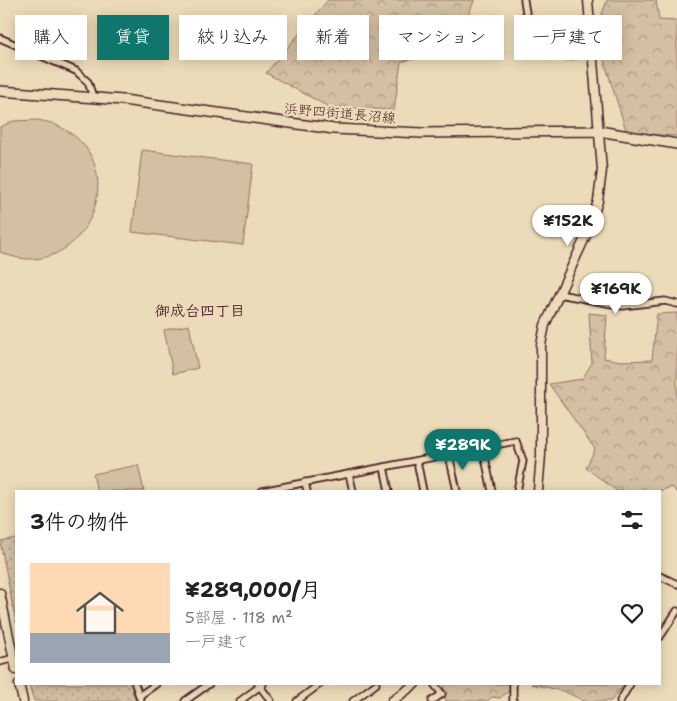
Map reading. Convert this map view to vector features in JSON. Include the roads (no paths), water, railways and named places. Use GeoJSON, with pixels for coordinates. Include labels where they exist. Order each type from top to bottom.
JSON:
{"type":"FeatureCollection","features":[{"type":"Feature","properties":{"kind":"main road","name":"浜野四街道長沼線"},"geometry":{"type":"LineString","coordinates":[[0,91],[92,97],[334,129],[388,133],[599,131],[677,144]]}},
{"type":"Feature","properties":{"kind":"street"},"geometry":{"type":"LineString","coordinates":[[524,0],[527,15]]}},
{"type":"Feature","properties":{"kind":"street"},"geometry":{"type":"LineString","coordinates":[[588,0],[589,15]]}},
{"type":"Feature","properties":{"kind":"street"},"geometry":{"type":"LineString","coordinates":[[0,38],[76,71],[88,82],[92,97]]}},
{"type":"Feature","properties":{"kind":"street"},"geometry":{"type":"LineString","coordinates":[[538,490],[541,455],[541,345],[545,325],[589,229],[598,201],[602,170],[593,60]]}},
{"type":"Feature","properties":{"kind":"street"},"geometry":{"type":"LineString","coordinates":[[559,294],[623,306],[666,301],[677,304]]}},
{"type":"Feature","properties":{"kind":"street"},"geometry":{"type":"LineString","coordinates":[[267,490],[516,441],[523,461],[517,490]]}},
{"type":"Feature","properties":{"kind":"street"},"geometry":{"type":"LineString","coordinates":[[483,448],[492,490]]}},
{"type":"Feature","properties":{"kind":"street"},"geometry":{"type":"LineString","coordinates":[[449,455],[457,490]]}},
{"type":"Feature","properties":{"kind":"street"},"geometry":{"type":"LineString","coordinates":[[417,461],[423,490]]}},
{"type":"Feature","properties":{"kind":"street"},"geometry":{"type":"LineString","coordinates":[[384,467],[389,490]]}},
{"type":"Feature","properties":{"kind":"street"},"geometry":{"type":"LineString","coordinates":[[349,474],[353,490]]}},
{"type":"Feature","properties":{"kind":"street"},"geometry":{"type":"LineString","coordinates":[[304,482],[306,490]]}},
{"type":"Feature","properties":{"kind":"street"},"geometry":{"type":"LineString","coordinates":[[661,576],[677,584]]}},
{"type":"Feature","properties":{"kind":"street"},"geometry":{"type":"LineString","coordinates":[[0,593],[15,664]]}},
{"type":"Feature","properties":{"kind":"street"},"geometry":{"type":"LineString","coordinates":[[661,635],[677,611]]}},
{"type":"Feature","properties":{"kind":"street"},"geometry":{"type":"LineString","coordinates":[[0,662],[14,658]]}},
{"type":"Feature","properties":{"kind":"street"},"geometry":{"type":"LineString","coordinates":[[19,685],[23,701]]}},
{"type":"Feature","properties":{"kind":"street"},"geometry":{"type":"LineString","coordinates":[[135,685],[140,699],[155,685]]}},
{"type":"Feature","properties":{"kind":"street"},"geometry":{"type":"LineString","coordinates":[[185,701],[208,685]]}},
{"type":"Feature","properties":{"kind":"street"},"geometry":{"type":"LineString","coordinates":[[240,701],[260,685],[271,701]]}},
{"type":"Feature","properties":{"kind":"street"},"geometry":{"type":"LineString","coordinates":[[297,701],[319,685]]}},
{"type":"Feature","properties":{"kind":"street"},"geometry":{"type":"LineString","coordinates":[[353,701],[375,685]]}},
{"type":"Feature","properties":{"kind":"street"},"geometry":{"type":"LineString","coordinates":[[392,701],[414,685]]}},
{"type":"Feature","properties":{"kind":"street"},"geometry":{"type":"LineString","coordinates":[[432,701],[442,694],[435,685]]}},
{"type":"Feature","properties":{"kind":"street"},"geometry":{"type":"LineString","coordinates":[[513,685],[513,701]]}},
{"type":"Feature","properties":{"kind":"street"},"geometry":{"type":"LineString","coordinates":[[620,701],[629,685]]}},
{"type":"Feature","properties":{"kind":"district","name":"御成台四丁目"},"geometry":{"type":"Point","coordinates":[200,311]}}]}
